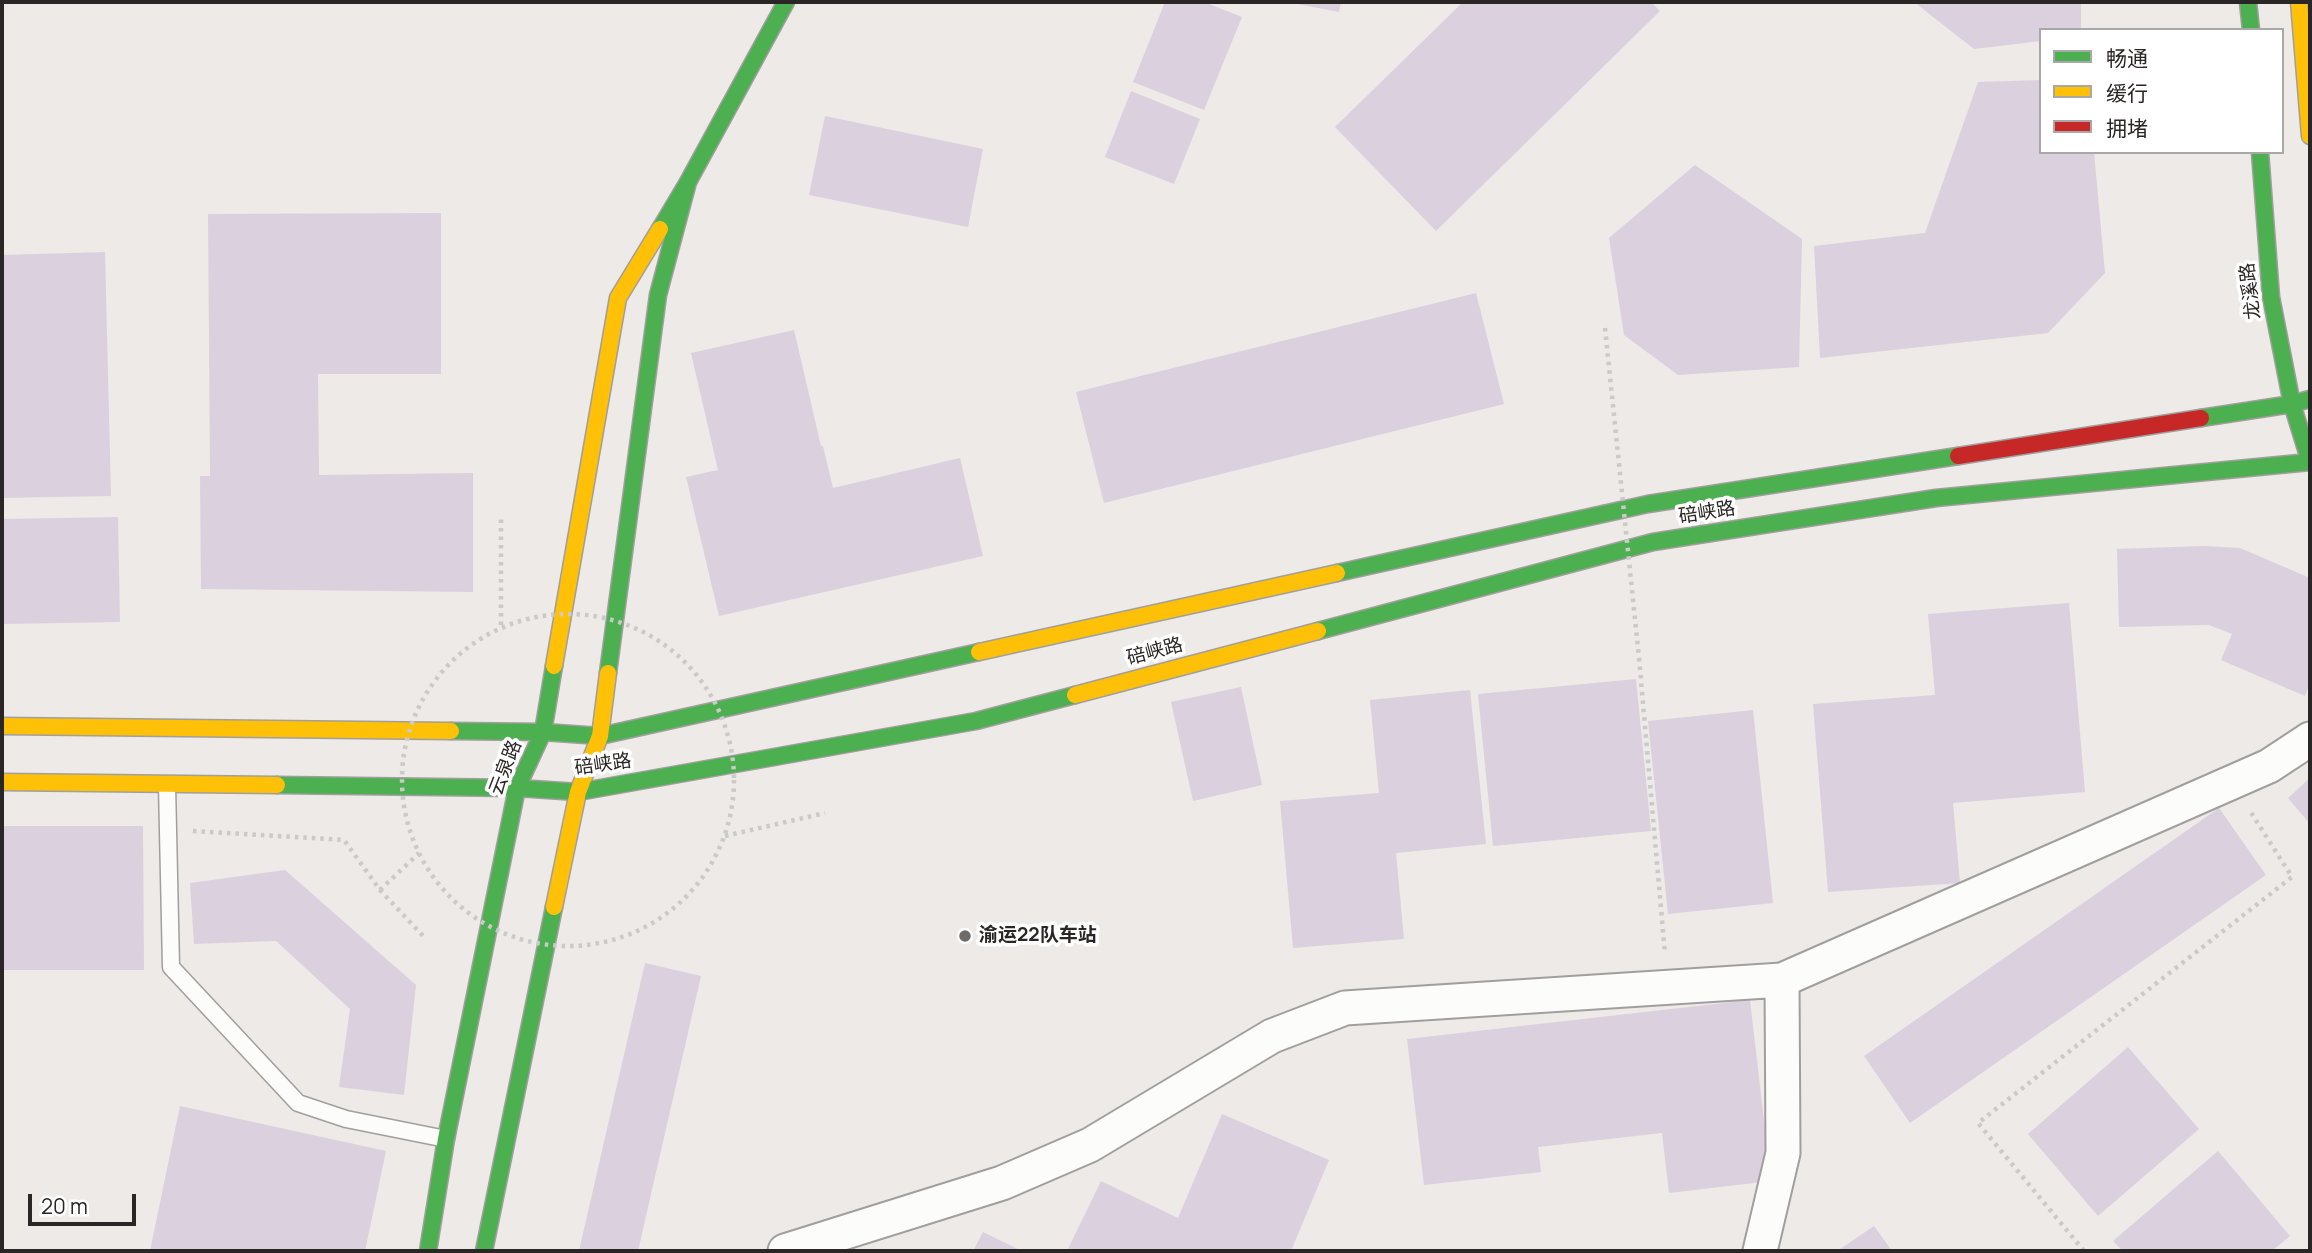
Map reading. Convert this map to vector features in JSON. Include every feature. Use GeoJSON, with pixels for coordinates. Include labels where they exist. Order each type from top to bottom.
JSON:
{"type":"FeatureCollection","features":[{"type":"Feature","properties":{"kind":"main road"},"geometry":{"type":"LineString","coordinates":[[484,1251],[578,792],[600,736],[658,295],[688,182],[786,2]]}},
{"type":"Feature","properties":{"kind":"main road"},"geometry":{"type":"LineString","coordinates":[[2248,2],[2250,28]]}},
{"type":"Feature","properties":{"kind":"main road"},"geometry":{"type":"LineString","coordinates":[[2299,2],[2310,136]]}},
{"type":"Feature","properties":{"kind":"main road","name":"龙溪路"},"geometry":{"type":"LineString","coordinates":[[2260,154],[2271,297],[2292,404],[2310,462]]}},
{"type":"Feature","properties":{"kind":"main road","name":"云泉路"},"geometry":{"type":"LineString","coordinates":[[428,1251],[446,1139],[517,789],[543,732],[618,298],[688,182]]}},
{"type":"Feature","properties":{"kind":"main road","name":"碚峡路"},"geometry":{"type":"LineString","coordinates":[[2,726],[543,732],[600,736],[1648,504],[2292,404],[2310,399]]}},
{"type":"Feature","properties":{"kind":"main road","name":"碚峡路"},"geometry":{"type":"LineString","coordinates":[[2,782],[578,792],[975,721],[1653,542],[1936,498],[2310,462]]}},
{"type":"Feature","properties":{"kind":"street"},"geometry":{"type":"LineString","coordinates":[[785,1251],[1014,1178],[1090,1145],[1272,1035],[1345,1008],[1782,980],[2269,766],[2310,739]]}},
{"type":"Feature","properties":{"kind":"street"},"geometry":{"type":"LineString","coordinates":[[1760,1251],[1783,1153],[1782,980]]}},
{"type":"Feature","properties":{"kind":"lane"},"geometry":{"type":"LineString","coordinates":[[167,785],[171,967],[298,1103],[346,1119],[446,1139]]}},
{"type":"Feature","properties":{"kind":"path"},"geometry":{"type":"LineString","coordinates":[[1605,328],[1639,659],[1667,988]]}},
{"type":"Feature","properties":{"kind":"path"},"geometry":{"type":"LineString","coordinates":[[501,515],[501,625]]}},
{"type":"Feature","properties":{"kind":"path"},"geometry":{"type":"LineString","coordinates":[[556,612],[613,618],[661,641],[699,677],[725,722],[736,774],[729,827],[725,836],[707,874],[672,913],[626,938],[570,948],[513,939],[463,911],[425,868],[419,853],[404,815],[401,758],[418,703],[453,657],[501,625],[556,612]]}},
{"type":"Feature","properties":{"kind":"path"},"geometry":{"type":"LineString","coordinates":[[2084,1251],[1978,1123],[2292,877],[2232,782]]}},
{"type":"Feature","properties":{"kind":"path"},"geometry":{"type":"LineString","coordinates":[[725,836],[825,813]]}},
{"type":"Feature","properties":{"kind":"path"},"geometry":{"type":"LineString","coordinates":[[168,830],[344,840],[380,890],[425,938]]}},
{"type":"Feature","properties":{"kind":"path"},"geometry":{"type":"LineString","coordinates":[[380,890],[419,853]]}},
{"type":"Feature","properties":{"kind":"building"},"geometry":{"type":"Polygon","coordinates":[[[1165,2],[1204,2],[1242,17],[1204,110],[1133,82],[1165,2]]]}},
{"type":"Feature","properties":{"kind":"building"},"geometry":{"type":"Polygon","coordinates":[[[1287,2],[1341,2],[1339,12],[1287,2]]]}},
{"type":"Feature","properties":{"kind":"building"},"geometry":{"type":"Polygon","coordinates":[[[1463,2],[1651,2],[1660,11],[1436,231],[1335,127],[1463,2]]]}},
{"type":"Feature","properties":{"kind":"building"},"geometry":{"type":"Polygon","coordinates":[[[1914,2],[2081,2],[2081,28],[2039,28],[2039,41],[1974,49],[1914,2]]]}},
{"type":"Feature","properties":{"kind":"building"},"geometry":{"type":"Polygon","coordinates":[[[2039,80],[2039,154],[2094,154],[2105,273],[2048,333],[1820,358],[1814,246],[1925,233],[1978,82],[2039,80]]]}},
{"type":"Feature","properties":{"kind":"building"},"geometry":{"type":"Polygon","coordinates":[[[1131,91],[1200,119],[1174,184],[1105,157],[1131,91]]]}},
{"type":"Feature","properties":{"kind":"building"},"geometry":{"type":"Polygon","coordinates":[[[825,116],[983,149],[968,227],[809,195],[825,116]]]}},
{"type":"Feature","properties":{"kind":"building"},"geometry":{"type":"Polygon","coordinates":[[[1695,165],[1802,239],[1799,367],[1678,375],[1624,335],[1609,238],[1695,165]]]}},
{"type":"Feature","properties":{"kind":"building"},"geometry":{"type":"Polygon","coordinates":[[[441,213],[441,374],[318,374],[319,475],[473,473],[473,592],[201,589],[200,476],[210,476],[208,214],[441,213]]]}},
{"type":"Feature","properties":{"kind":"building"},"geometry":{"type":"Polygon","coordinates":[[[105,252],[111,496],[2,498],[2,255],[105,252]]]}},
{"type":"Feature","properties":{"kind":"building"},"geometry":{"type":"Polygon","coordinates":[[[1476,293],[1504,404],[1104,503],[1076,392],[1476,293]]]}},
{"type":"Feature","properties":{"kind":"building"},"geometry":{"type":"Polygon","coordinates":[[[794,330],[833,488],[960,458],[983,556],[719,616],[686,477],[718,470],[691,353],[794,330]]]}},
{"type":"Feature","properties":{"kind":"building"},"geometry":{"type":"Polygon","coordinates":[[[118,517],[120,622],[2,624],[2,519],[118,517]]]}},
{"type":"Feature","properties":{"kind":"building"},"geometry":{"type":"Polygon","coordinates":[[[2205,546],[2240,548],[2310,578],[2310,683],[2305,696],[2221,660],[2232,634],[2209,625],[2119,627],[2117,549],[2205,546]]]}},
{"type":"Feature","properties":{"kind":"building"},"geometry":{"type":"Polygon","coordinates":[[[2069,603],[2085,792],[1953,803],[1960,883],[1828,892],[1813,704],[1935,695],[1928,614],[2069,603]]]}},
{"type":"Feature","properties":{"kind":"building"},"geometry":{"type":"Polygon","coordinates":[[[1636,679],[1651,831],[1493,846],[1478,694],[1636,679]]]}},
{"type":"Feature","properties":{"kind":"building"},"geometry":{"type":"Polygon","coordinates":[[[1241,687],[1262,785],[1193,801],[1171,702],[1241,687]]]}},
{"type":"Feature","properties":{"kind":"building"},"geometry":{"type":"Polygon","coordinates":[[[1470,690],[1486,844],[1396,853],[1404,939],[1293,948],[1280,801],[1379,793],[1370,700],[1470,690]]]}},
{"type":"Feature","properties":{"kind":"building"},"geometry":{"type":"Polygon","coordinates":[[[1753,710],[1773,903],[1668,914],[1648,721],[1753,710]]]}},
{"type":"Feature","properties":{"kind":"building"},"geometry":{"type":"Polygon","coordinates":[[[2310,778],[2310,824],[2288,798],[2310,778]]]}},
{"type":"Feature","properties":{"kind":"building"},"geometry":{"type":"Polygon","coordinates":[[[2219,808],[2266,875],[1910,1123],[1864,1056],[2219,808]]]}},
{"type":"Feature","properties":{"kind":"building"},"geometry":{"type":"Polygon","coordinates":[[[2,826],[143,826],[144,970],[2,970],[2,826]]]}},
{"type":"Feature","properties":{"kind":"building"},"geometry":{"type":"Polygon","coordinates":[[[285,870],[416,985],[404,1095],[339,1087],[350,1009],[276,941],[194,944],[190,883],[285,870]]]}},
{"type":"Feature","properties":{"kind":"building"},"geometry":{"type":"Polygon","coordinates":[[[645,963],[701,976],[638,1251],[579,1251],[645,963]]]}},
{"type":"Feature","properties":{"kind":"building"},"geometry":{"type":"Polygon","coordinates":[[[1750,1000],[1771,1181],[1669,1193],[1662,1133],[1538,1147],[1541,1172],[1424,1185],[1407,1039],[1750,1000]]]}},
{"type":"Feature","properties":{"kind":"building"},"geometry":{"type":"Polygon","coordinates":[[[2128,1047],[2199,1129],[2098,1216],[2028,1134],[2128,1047]]]}},
{"type":"Feature","properties":{"kind":"building"},"geometry":{"type":"Polygon","coordinates":[[[180,1106],[386,1151],[365,1251],[150,1251],[180,1106]]]}},
{"type":"Feature","properties":{"kind":"building"},"geometry":{"type":"Polygon","coordinates":[[[1222,1114],[1329,1160],[1291,1251],[1067,1251],[1101,1181],[1178,1218],[1222,1114]]]}},
{"type":"Feature","properties":{"kind":"building"},"geometry":{"type":"Polygon","coordinates":[[[2218,1151],[2290,1236],[2272,1251],[2123,1251],[2113,1241],[2218,1151]]]}},
{"type":"Feature","properties":{"kind":"building"},"geometry":{"type":"Polygon","coordinates":[[[1874,1226],[1892,1251],[1837,1251],[1874,1226]]]}},
{"type":"Feature","properties":{"kind":"building"},"geometry":{"type":"Polygon","coordinates":[[[983,1232],[1022,1251],[973,1251],[983,1232]]]}},
{"type":"Feature","properties":{"kind":"traffic: fast"},"geometry":{"type":"LineString","coordinates":[[688,182],[786,2]]}},
{"type":"Feature","properties":{"kind":"traffic: fast"},"geometry":{"type":"LineString","coordinates":[[2248,2],[2251,28]]}},
{"type":"Feature","properties":{"kind":"traffic: fast"},"geometry":{"type":"LineString","coordinates":[[2260,154],[2271,297],[2292,404],[2310,462]]}},
{"type":"Feature","properties":{"kind":"traffic: fast"},"geometry":{"type":"LineString","coordinates":[[608,673],[658,295],[688,182],[660,229]]}},
{"type":"Feature","properties":{"kind":"traffic: fast"},"geometry":{"type":"LineString","coordinates":[[2201,418],[2310,399]]}},
{"type":"Feature","properties":{"kind":"traffic: fast"},"geometry":{"type":"LineString","coordinates":[[1337,573],[1648,504],[1958,456]]}},
{"type":"Feature","properties":{"kind":"traffic: fast"},"geometry":{"type":"LineString","coordinates":[[1318,631],[1653,542],[1936,498],[2310,462]]}},
{"type":"Feature","properties":{"kind":"traffic: fast"},"geometry":{"type":"LineString","coordinates":[[451,731],[600,736],[979,652]]}},
{"type":"Feature","properties":{"kind":"traffic: fast"},"geometry":{"type":"LineString","coordinates":[[428,1251],[446,1139],[517,788],[543,732],[554,666]]}},
{"type":"Feature","properties":{"kind":"traffic: fast"},"geometry":{"type":"LineString","coordinates":[[277,785],[517,788],[578,792],[976,721],[1075,695]]}},
{"type":"Feature","properties":{"kind":"traffic: fast"},"geometry":{"type":"LineString","coordinates":[[484,1251],[554,907]]}},
{"type":"Feature","properties":{"kind":"traffic: slow"},"geometry":{"type":"LineString","coordinates":[[2299,2],[2310,136]]}},
{"type":"Feature","properties":{"kind":"traffic: slow"},"geometry":{"type":"LineString","coordinates":[[554,666],[618,298],[660,229]]}},
{"type":"Feature","properties":{"kind":"traffic: slow"},"geometry":{"type":"LineString","coordinates":[[979,652],[1337,573]]}},
{"type":"Feature","properties":{"kind":"traffic: slow"},"geometry":{"type":"LineString","coordinates":[[1075,695],[1318,631]]}},
{"type":"Feature","properties":{"kind":"traffic: slow"},"geometry":{"type":"LineString","coordinates":[[554,907],[578,792],[600,736],[608,673]]}},
{"type":"Feature","properties":{"kind":"traffic: slow"},"geometry":{"type":"LineString","coordinates":[[2,726],[451,731]]}},
{"type":"Feature","properties":{"kind":"traffic: slow"},"geometry":{"type":"LineString","coordinates":[[2,782],[277,785]]}},
{"type":"Feature","properties":{"kind":"traffic: jam"},"geometry":{"type":"LineString","coordinates":[[1958,456],[2201,418]]}},
{"type":"Feature","properties":{"kind":"place","name":"渝运22队车站"},"geometry":{"type":"Point","coordinates":[965,936]}}]}
